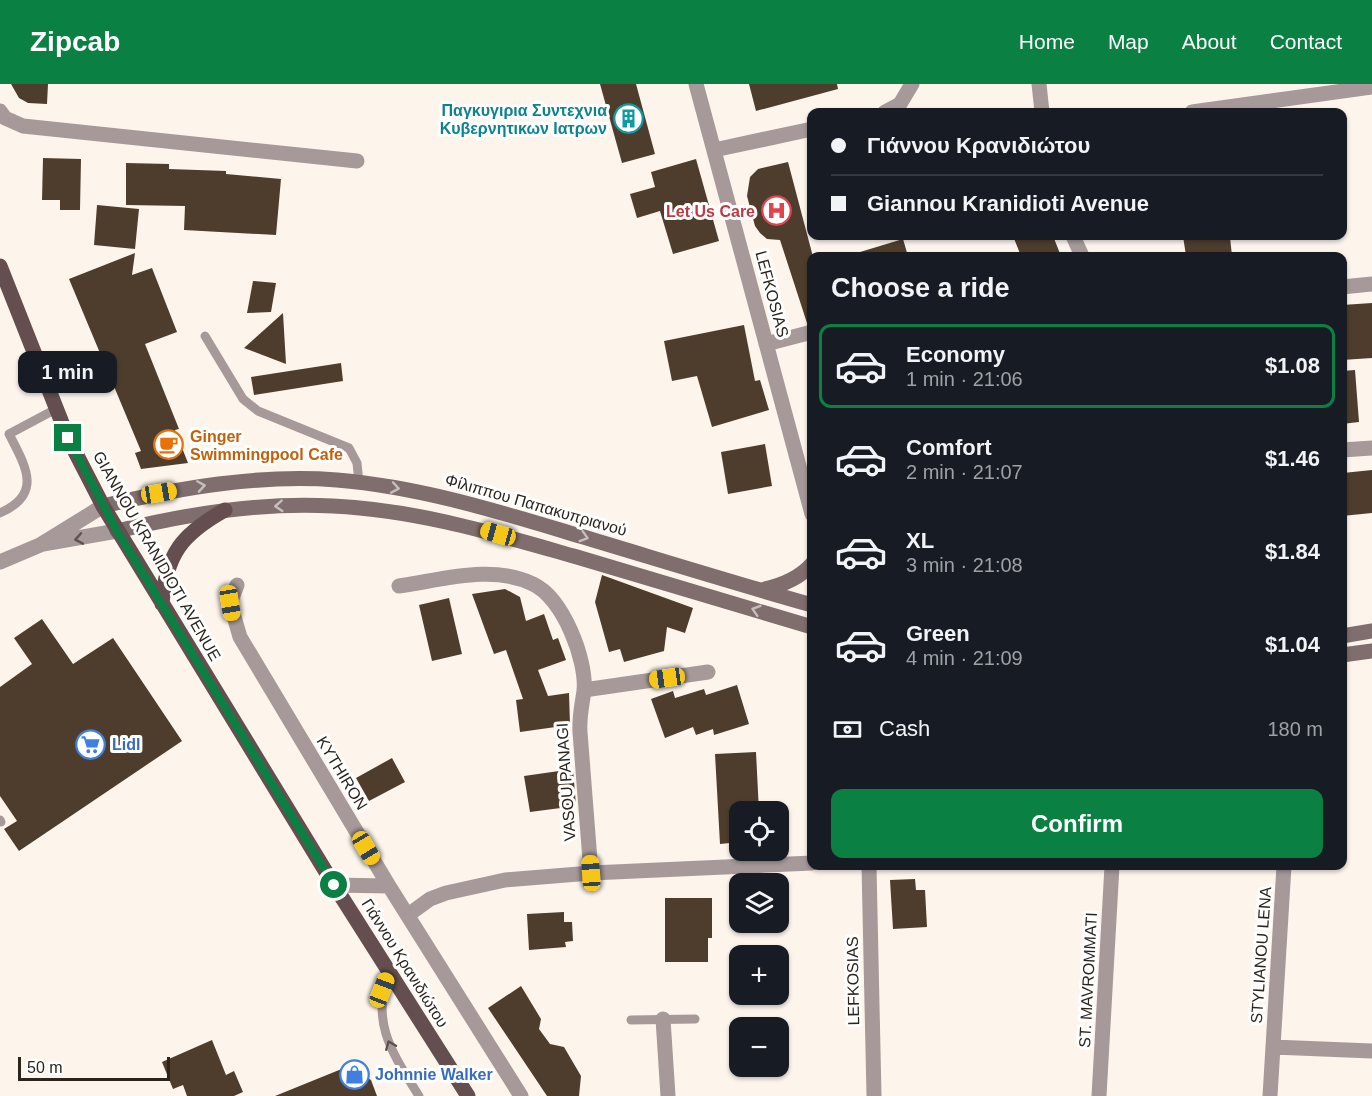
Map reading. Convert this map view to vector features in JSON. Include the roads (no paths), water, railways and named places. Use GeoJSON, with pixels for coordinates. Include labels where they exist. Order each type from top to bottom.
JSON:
{"type":"FeatureCollection","features":[{"type":"Feature","properties":{"kind":"main road","name":"GIANNOU KRANIDIOTI AVENUE"},"geometry":{"type":"LineString","coordinates":[[0,266],[56,409],[103,506],[294,818]]}},
{"type":"Feature","properties":{"kind":"main road","name":"Φίλιππου Παπακυπριανού"},"geometry":{"type":"LineString","coordinates":[[103,506],[159,493],[215,484],[289,479],[359,483],[458,499],[807,603]]}},
{"type":"Feature","properties":{"kind":"main road"},"geometry":{"type":"LineString","coordinates":[[117,531],[169,519],[225,510],[333,506],[452,521],[807,626]]}},
{"type":"Feature","properties":{"kind":"main road"},"geometry":{"type":"LineString","coordinates":[[162,604],[166,571],[176,549],[197,528],[225,510]]}},
{"type":"Feature","properties":{"kind":"main road"},"geometry":{"type":"LineString","coordinates":[[761,590],[776,587],[800,575],[807,569]]}},
{"type":"Feature","properties":{"kind":"main road"},"geometry":{"type":"LineString","coordinates":[[1347,635],[1372,631]]}},
{"type":"Feature","properties":{"kind":"main road"},"geometry":{"type":"LineString","coordinates":[[1347,654],[1372,651]]}},
{"type":"Feature","properties":{"kind":"main road","name":"Γιάννου Κρανιδιώτου"},"geometry":{"type":"LineString","coordinates":[[294,818],[468,1096]]}},
{"type":"Feature","properties":{"kind":"street","name":"LEFKOSIAS"},"geometry":{"type":"LineString","coordinates":[[696,84],[807,496]]}},
{"type":"Feature","properties":{"kind":"street"},"geometry":{"type":"LineString","coordinates":[[892,108],[900,104],[912,84]]}},
{"type":"Feature","properties":{"kind":"street"},"geometry":{"type":"LineString","coordinates":[[1039,84],[1042,108]]}},
{"type":"Feature","properties":{"kind":"street"},"geometry":{"type":"LineString","coordinates":[[1221,108],[1372,87]]}},
{"type":"Feature","properties":{"kind":"street"},"geometry":{"type":"LineString","coordinates":[[0,111],[5,118],[23,126],[357,161]]}},
{"type":"Feature","properties":{"kind":"street"},"geometry":{"type":"LineString","coordinates":[[714,150],[807,130]]}},
{"type":"Feature","properties":{"kind":"street"},"geometry":{"type":"LineString","coordinates":[[1347,286],[1372,284]]}},
{"type":"Feature","properties":{"kind":"street"},"geometry":{"type":"LineString","coordinates":[[766,344],[807,333]]}},
{"type":"Feature","properties":{"kind":"street"},"geometry":{"type":"LineString","coordinates":[[1347,450],[1372,448]]}},
{"type":"Feature","properties":{"kind":"street"},"geometry":{"type":"LineString","coordinates":[[0,562],[40,545],[103,506]]}},
{"type":"Feature","properties":{"kind":"street"},"geometry":{"type":"LineString","coordinates":[[40,545],[117,531]]}},
{"type":"Feature","properties":{"kind":"street","name":"VASOU PANAGI"},"geometry":{"type":"LineString","coordinates":[[399,586],[477,574],[496,574],[535,585],[551,597],[562,612],[578,652],[584,690],[579,724],[591,873]]}},
{"type":"Feature","properties":{"kind":"street","name":"KYTHIRON"},"geometry":{"type":"LineString","coordinates":[[237,585],[230,603],[240,637],[389,886],[521,1096]]}},
{"type":"Feature","properties":{"kind":"street"},"geometry":{"type":"LineString","coordinates":[[584,690],[708,672]]}},
{"type":"Feature","properties":{"kind":"street"},"geometry":{"type":"LineString","coordinates":[[408,915],[430,899],[463,888],[505,880],[591,873],[807,863]]}},
{"type":"Feature","properties":{"kind":"street","name":"LEFKOSIAS"},"geometry":{"type":"LineString","coordinates":[[869,870],[874,1096]]}},
{"type":"Feature","properties":{"kind":"street","name":"ST. MAVROMMATI"},"geometry":{"type":"LineString","coordinates":[[1099,1096],[1112,870]]}},
{"type":"Feature","properties":{"kind":"street","name":"STYLIANOU LENA"},"geometry":{"type":"LineString","coordinates":[[1270,1096],[1284,870]]}},
{"type":"Feature","properties":{"kind":"street"},"geometry":{"type":"LineString","coordinates":[[334,885],[389,886]]}},
{"type":"Feature","properties":{"kind":"street"},"geometry":{"type":"LineString","coordinates":[[663,1019],[668,1096]]}},
{"type":"Feature","properties":{"kind":"street","name":"STYLIANOU LENA"},"geometry":{"type":"LineString","coordinates":[[1273,1047],[1372,1051]]}},
{"type":"Feature","properties":{"kind":"lane"},"geometry":{"type":"LineString","coordinates":[[205,336],[247,404],[258,411],[349,448],[357,463],[359,483]]}},
{"type":"Feature","properties":{"kind":"lane"},"geometry":{"type":"LineString","coordinates":[[0,513],[16,506],[25,495],[28,478],[9,434],[56,409]]}},
{"type":"Feature","properties":{"kind":"lane"},"geometry":{"type":"LineString","coordinates":[[389,972],[381,999],[382,1021],[396,1059],[419,1096]]}},
{"type":"Feature","properties":{"kind":"lane"},"geometry":{"type":"LineString","coordinates":[[631,1020],[695,1019]]}},
{"type":"Feature","properties":{"kind":"place","name":"Παγκυγιρια Συντεχνια Κυβερνητικων Ιατρων"},"geometry":{"type":"Point","coordinates":[628,119]}},
{"type":"Feature","properties":{"kind":"place","name":"Let Us Care"},"geometry":{"type":"Point","coordinates":[776,211]}},
{"type":"Feature","properties":{"kind":"place","name":"Ginger Swimmingpool Cafe"},"geometry":{"type":"Point","coordinates":[169,445]}},
{"type":"Feature","properties":{"kind":"place","name":"Lidl"},"geometry":{"type":"Point","coordinates":[91,744]}},
{"type":"Feature","properties":{"kind":"place","name":"Johnnie Walker"},"geometry":{"type":"Point","coordinates":[354,1074]}}]}
